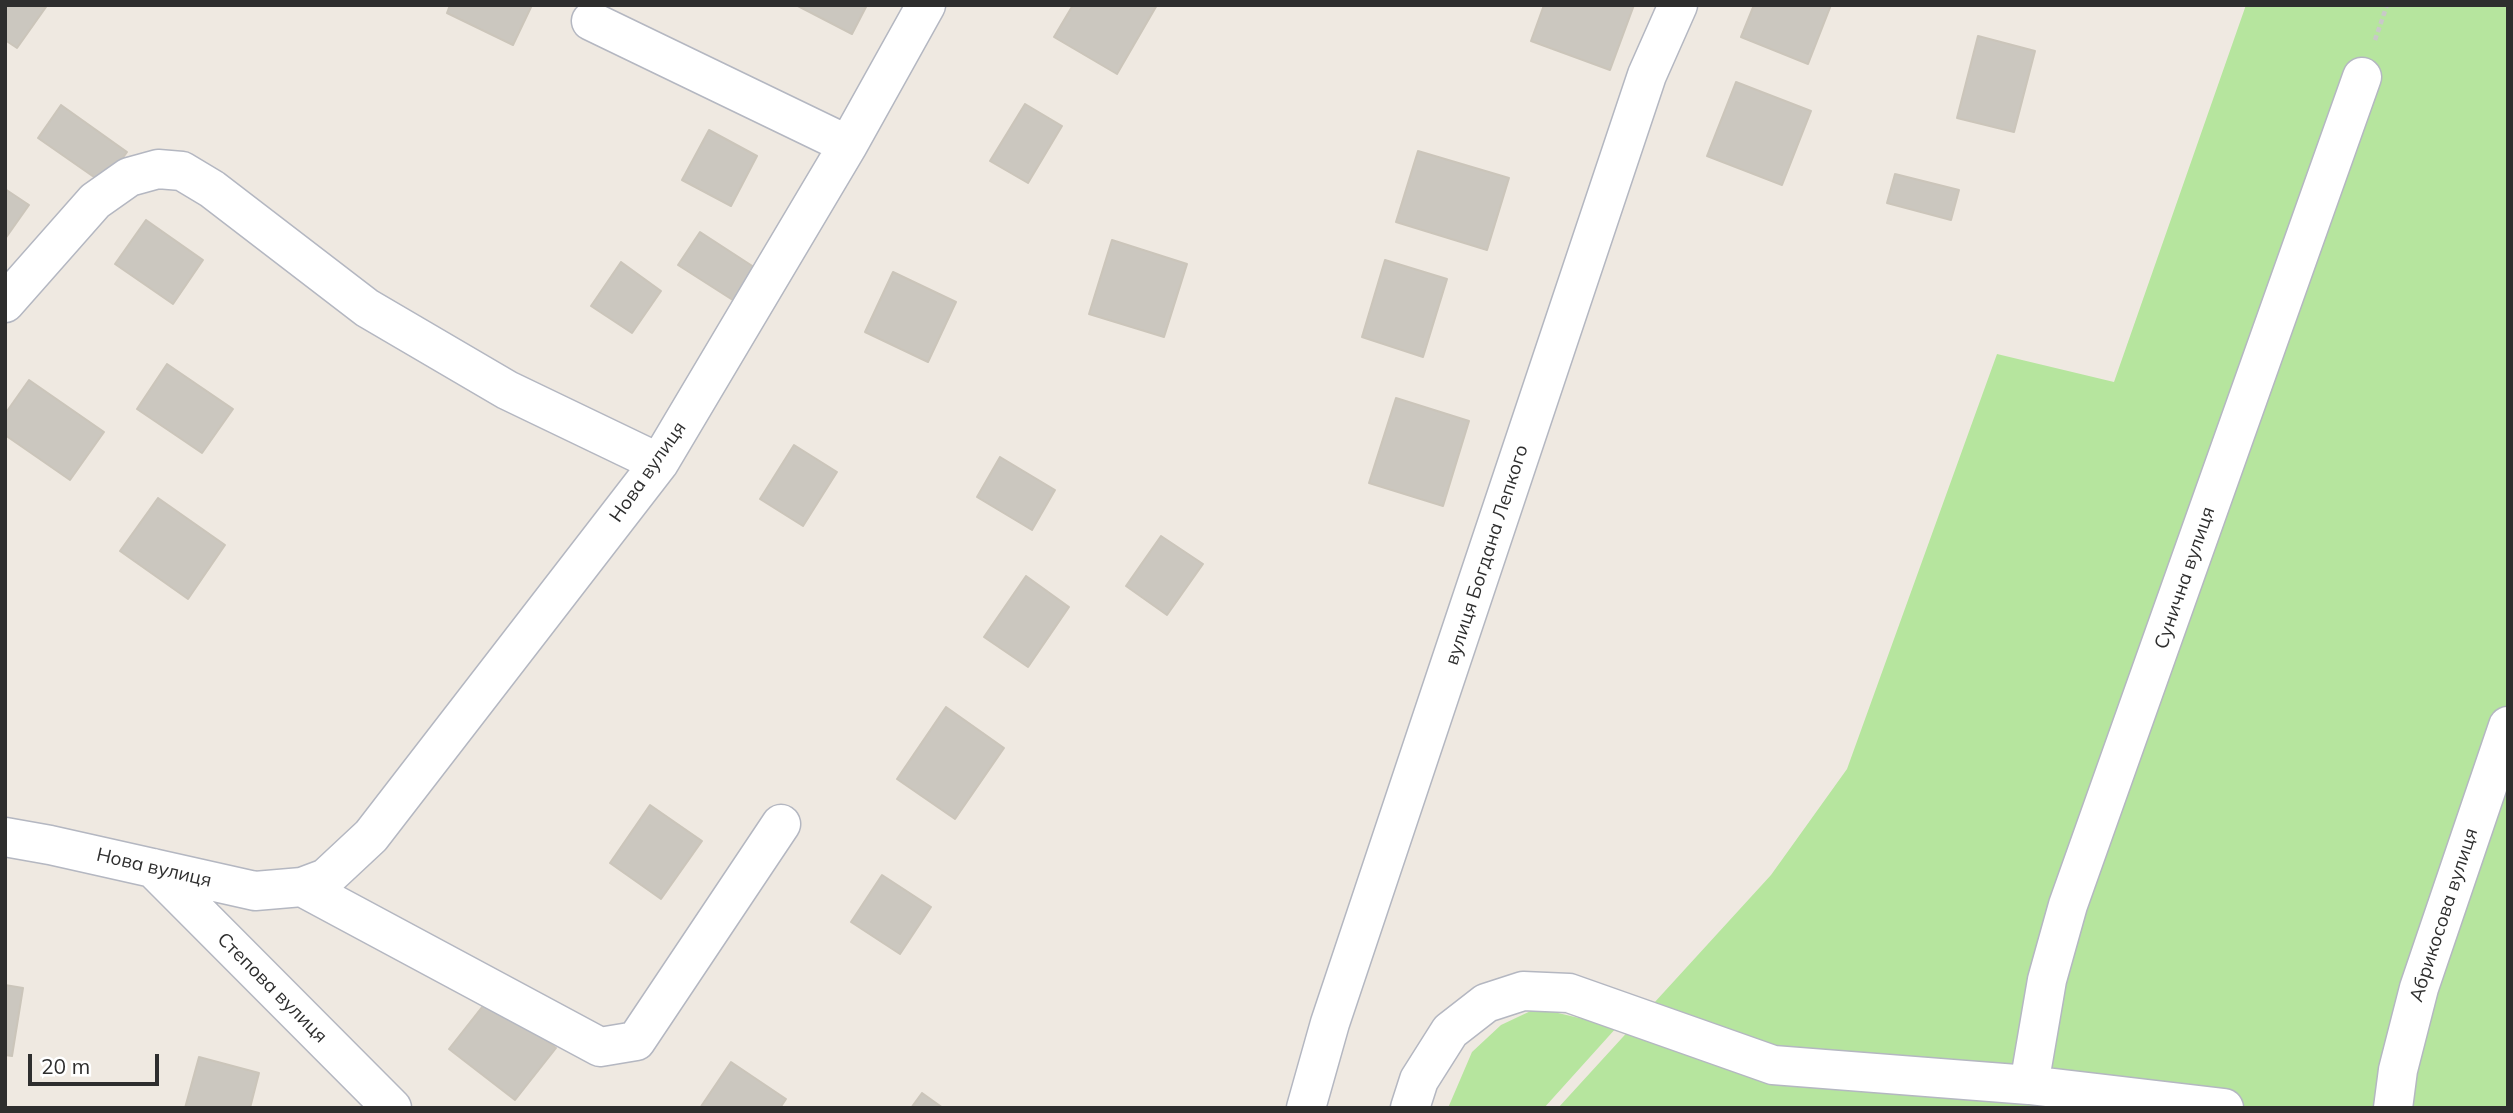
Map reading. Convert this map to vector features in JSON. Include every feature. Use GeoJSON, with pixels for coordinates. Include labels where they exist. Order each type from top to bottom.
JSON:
{"type":"FeatureCollection","features":[{"type":"Feature","properties":{"kind":"street","name":"Нова вулиця"},"geometry":{"type":"LineString","coordinates":[[5,837],[255,891],[302,887],[326,878],[371,836],[659,463],[848,145],[926,5]]}},
{"type":"Feature","properties":{"kind":"street","name":"вулиця Богдана Лепкого"},"geometry":{"type":"LineString","coordinates":[[1306,1108],[1330,1023],[1647,75],[1678,5]]}},
{"type":"Feature","properties":{"kind":"street"},"geometry":{"type":"LineString","coordinates":[[591,21],[848,145]]}},
{"type":"Feature","properties":{"kind":"street","name":"Сунична вулиця"},"geometry":{"type":"LineString","coordinates":[[2029,1085],[2047,980],[2068,905],[2362,77]]}},
{"type":"Feature","properties":{"kind":"street"},"geometry":{"type":"LineString","coordinates":[[5,303],[95,201],[129,177],[158,169],[182,171],[212,189],[367,308],[507,390],[659,463]]}},
{"type":"Feature","properties":{"kind":"street","name":"Абрикосова вулиця"},"geometry":{"type":"LineString","coordinates":[[2393,1108],[2398,1070],[2419,988],[2508,726]]}},
{"type":"Feature","properties":{"kind":"street"},"geometry":{"type":"LineString","coordinates":[[302,887],[600,1047],[636,1041],[780,824]]}},
{"type":"Feature","properties":{"kind":"street","name":"Степова вулиця"},"geometry":{"type":"LineString","coordinates":[[153,869],[392,1108]]}},
{"type":"Feature","properties":{"kind":"street"},"geometry":{"type":"LineString","coordinates":[[1410,1108],[1419,1080],[1450,1031],[1486,1003],[1523,991],[1569,993],[1773,1065],[2029,1085],[2224,1108]]}},
{"type":"Feature","properties":{"kind":"green space"},"geometry":{"type":"Polygon","coordinates":[[[2246,5],[2508,5],[2508,1108],[1558,1108],[1771,875],[1847,769],[1997,354],[2114,382],[2246,5]]]}},
{"type":"Feature","properties":{"kind":"green space"},"geometry":{"type":"Polygon","coordinates":[[[1537,1008],[1617,1027],[1544,1108],[1448,1108],[1472,1052],[1501,1025],[1537,1008]]]}},
{"type":"Feature","properties":{"kind":"building"},"geometry":{"type":"Polygon","coordinates":[[[5,5],[46,7],[17,48],[5,40],[5,5]]]}},
{"type":"Feature","properties":{"kind":"building"},"geometry":{"type":"Polygon","coordinates":[[[450,5],[532,5],[513,45],[447,13],[450,5]]]}},
{"type":"Feature","properties":{"kind":"building"},"geometry":{"type":"Polygon","coordinates":[[[796,5],[867,5],[852,34],[796,5]]]}},
{"type":"Feature","properties":{"kind":"building"},"geometry":{"type":"Polygon","coordinates":[[[1073,5],[1157,5],[1117,74],[1054,37],[1073,5]]]}},
{"type":"Feature","properties":{"kind":"building"},"geometry":{"type":"Polygon","coordinates":[[[1544,5],[1634,5],[1610,70],[1531,41],[1544,5]]]}},
{"type":"Feature","properties":{"kind":"building"},"geometry":{"type":"Polygon","coordinates":[[[1754,5],[1831,5],[1808,64],[1741,37],[1754,5]]]}},
{"type":"Feature","properties":{"kind":"building"},"geometry":{"type":"Polygon","coordinates":[[[1978,36],[2035,51],[2014,132],[1957,118],[1978,36]]]}},
{"type":"Feature","properties":{"kind":"building"},"geometry":{"type":"Polygon","coordinates":[[[1736,82],[1811,111],[1782,185],[1707,156],[1736,82]]]}},
{"type":"Feature","properties":{"kind":"building"},"geometry":{"type":"Polygon","coordinates":[[[1025,104],[1062,126],[1028,183],[990,161],[1025,104]]]}},
{"type":"Feature","properties":{"kind":"building"},"geometry":{"type":"Polygon","coordinates":[[[61,105],[127,152],[104,184],[38,138],[61,105]]]}},
{"type":"Feature","properties":{"kind":"building"},"geometry":{"type":"Polygon","coordinates":[[[709,130],[757,156],[731,206],[682,180],[709,130]]]}},
{"type":"Feature","properties":{"kind":"building"},"geometry":{"type":"Polygon","coordinates":[[[1418,151],[1509,178],[1487,250],[1396,222],[1418,151]]]}},
{"type":"Feature","properties":{"kind":"building"},"geometry":{"type":"Polygon","coordinates":[[[1895,174],[1959,190],[1951,220],[1887,203],[1895,174]]]}},
{"type":"Feature","properties":{"kind":"building"},"geometry":{"type":"Polygon","coordinates":[[[5,189],[29,205],[5,239],[5,189]]]}},
{"type":"Feature","properties":{"kind":"building"},"geometry":{"type":"Polygon","coordinates":[[[146,220],[203,260],[173,304],[115,264],[146,220]]]}},
{"type":"Feature","properties":{"kind":"building"},"geometry":{"type":"Polygon","coordinates":[[[700,232],[760,271],[739,304],[678,265],[700,232]]]}},
{"type":"Feature","properties":{"kind":"building"},"geometry":{"type":"Polygon","coordinates":[[[1112,240],[1187,264],[1164,337],[1089,314],[1112,240]]]}},
{"type":"Feature","properties":{"kind":"building"},"geometry":{"type":"Polygon","coordinates":[[[1385,260],[1447,279],[1423,357],[1362,337],[1385,260]]]}},
{"type":"Feature","properties":{"kind":"building"},"geometry":{"type":"Polygon","coordinates":[[[621,262],[661,291],[632,333],[591,306],[621,262]]]}},
{"type":"Feature","properties":{"kind":"building"},"geometry":{"type":"Polygon","coordinates":[[[893,272],[956,302],[928,362],[865,332],[893,272]]]}},
{"type":"Feature","properties":{"kind":"building"},"geometry":{"type":"Polygon","coordinates":[[[167,364],[233,409],[202,453],[137,409],[167,364]]]}},
{"type":"Feature","properties":{"kind":"building"},"geometry":{"type":"Polygon","coordinates":[[[29,380],[104,432],[70,480],[5,435],[5,414],[29,380]]]}},
{"type":"Feature","properties":{"kind":"building"},"geometry":{"type":"Polygon","coordinates":[[[1396,398],[1469,421],[1443,506],[1369,483],[1396,398]]]}},
{"type":"Feature","properties":{"kind":"building"},"geometry":{"type":"Polygon","coordinates":[[[794,445],[837,472],[803,526],[760,499],[794,445]]]}},
{"type":"Feature","properties":{"kind":"building"},"geometry":{"type":"Polygon","coordinates":[[[1000,457],[1055,490],[1032,530],[977,497],[1000,457]]]}},
{"type":"Feature","properties":{"kind":"building"},"geometry":{"type":"Polygon","coordinates":[[[158,498],[225,545],[188,599],[120,551],[158,498]]]}},
{"type":"Feature","properties":{"kind":"building"},"geometry":{"type":"Polygon","coordinates":[[[1161,536],[1203,564],[1167,615],[1126,586],[1161,536]]]}},
{"type":"Feature","properties":{"kind":"building"},"geometry":{"type":"Polygon","coordinates":[[[1026,576],[1069,607],[1028,667],[984,637],[1026,576]]]}},
{"type":"Feature","properties":{"kind":"building"},"geometry":{"type":"Polygon","coordinates":[[[946,707],[1004,748],[955,819],[897,779],[946,707]]]}},
{"type":"Feature","properties":{"kind":"building"},"geometry":{"type":"Polygon","coordinates":[[[650,805],[702,841],[661,899],[610,863],[650,805]]]}},
{"type":"Feature","properties":{"kind":"building"},"geometry":{"type":"Polygon","coordinates":[[[882,875],[931,907],[900,954],[851,922],[882,875]]]}},
{"type":"Feature","properties":{"kind":"building"},"geometry":{"type":"Polygon","coordinates":[[[5,985],[23,988],[12,1056],[5,1055],[5,985]]]}},
{"type":"Feature","properties":{"kind":"building"},"geometry":{"type":"Polygon","coordinates":[[[490,997],[556,1048],[515,1100],[449,1049],[490,997]]]}},
{"type":"Feature","properties":{"kind":"building"},"geometry":{"type":"Polygon","coordinates":[[[199,1057],[259,1073],[250,1108],[185,1108],[199,1057]]]}},
{"type":"Feature","properties":{"kind":"building"},"geometry":{"type":"Polygon","coordinates":[[[731,1062],[786,1099],[780,1108],[700,1108],[731,1062]]]}},
{"type":"Feature","properties":{"kind":"building"},"geometry":{"type":"Polygon","coordinates":[[[922,1093],[943,1108],[911,1108],[922,1093]]]}}]}
